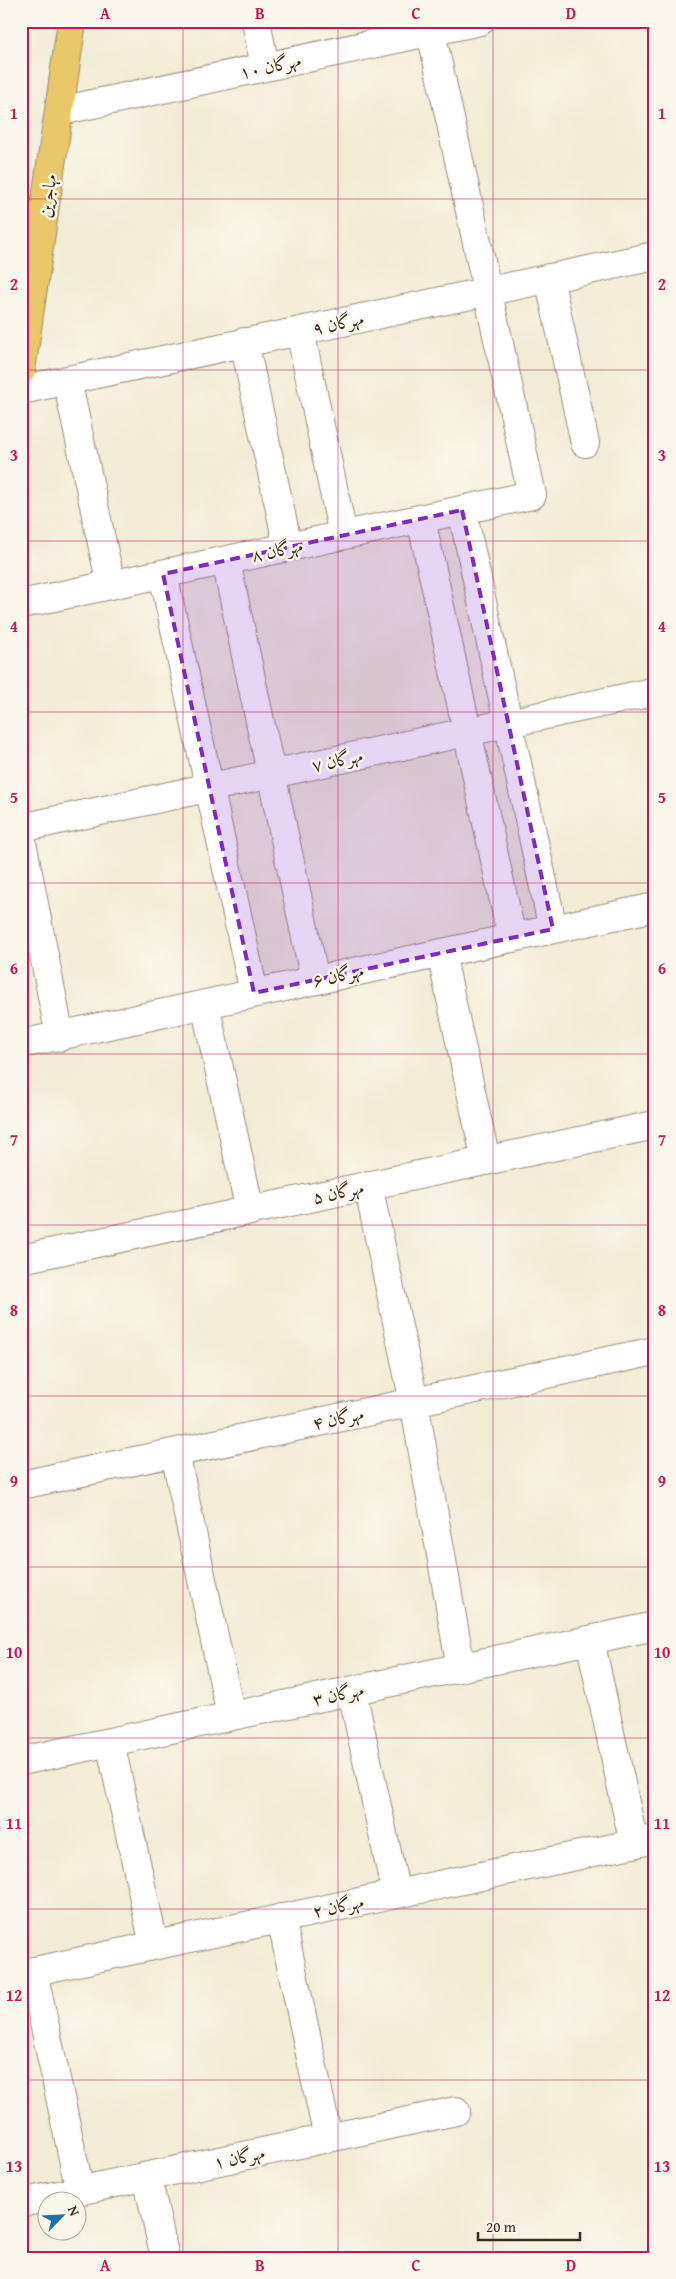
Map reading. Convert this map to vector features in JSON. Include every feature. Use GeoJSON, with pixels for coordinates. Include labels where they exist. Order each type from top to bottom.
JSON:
{"type":"FeatureCollection","features":[{"type":"Feature","properties":{"kind":"main road","name":"مهاجرین"},"geometry":{"type":"LineString","coordinates":[[21,370],[72,21]]}},
{"type":"Feature","properties":{"kind":"street"},"geometry":{"type":"LineString","coordinates":[[256,21],[265,66]]}},
{"type":"Feature","properties":{"kind":"street","name":"مهرگان ۱۰"},"geometry":{"type":"LineString","coordinates":[[60,110],[480,21]]}},
{"type":"Feature","properties":{"kind":"street"},"geometry":{"type":"LineString","coordinates":[[431,32],[488,291]]}},
{"type":"Feature","properties":{"kind":"street","name":"مهرگان ۹"},"geometry":{"type":"LineString","coordinates":[[21,390],[655,256]]}},
{"type":"Feature","properties":{"kind":"street"},"geometry":{"type":"LineString","coordinates":[[549,278],[585,443]]}},
{"type":"Feature","properties":{"kind":"street","name":"مهرگان ۸"},"geometry":{"type":"LineString","coordinates":[[21,604],[532,495],[488,291]]}},
{"type":"Feature","properties":{"kind":"street"},"geometry":{"type":"LineString","coordinates":[[300,331],[343,536]]}},
{"type":"Feature","properties":{"kind":"street"},"geometry":{"type":"LineString","coordinates":[[244,342],[288,547]]}},
{"type":"Feature","properties":{"kind":"street"},"geometry":{"type":"LineString","coordinates":[[67,380],[112,585]]}},
{"type":"Feature","properties":{"kind":"street"},"geometry":{"type":"LineString","coordinates":[[462,510],[553,929]]}},
{"type":"Feature","properties":{"kind":"street"},"geometry":{"type":"LineString","coordinates":[[421,519],[512,938]]}},
{"type":"Feature","properties":{"kind":"street"},"geometry":{"type":"LineString","coordinates":[[226,561],[316,980]]}},
{"type":"Feature","properties":{"kind":"street"},"geometry":{"type":"LineString","coordinates":[[163,574],[254,993]]}},
{"type":"Feature","properties":{"kind":"street","name":"مهرگان ۷"},"geometry":{"type":"LineString","coordinates":[[21,828],[652,692]]}},
{"type":"Feature","properties":{"kind":"street"},"geometry":{"type":"LineString","coordinates":[[21,837],[60,1037]]}},
{"type":"Feature","properties":{"kind":"street","name":"مهرگان ۶"},"geometry":{"type":"LineString","coordinates":[[21,1044],[655,907]]}},
{"type":"Feature","properties":{"kind":"street"},"geometry":{"type":"LineString","coordinates":[[441,953],[486,1161]]}},
{"type":"Feature","properties":{"kind":"street"},"geometry":{"type":"LineString","coordinates":[[205,1004],[250,1211]]}},
{"type":"Feature","properties":{"kind":"street","name":"مهرگان ۵"},"geometry":{"type":"LineString","coordinates":[[21,1259],[655,1125]]}},
{"type":"Feature","properties":{"kind":"street"},"geometry":{"type":"LineString","coordinates":[[368,1185],[414,1402],[461,1668]]}},
{"type":"Feature","properties":{"kind":"street","name":"مهرگان ۴"},"geometry":{"type":"LineString","coordinates":[[21,1485],[655,1351]]}},
{"type":"Feature","properties":{"kind":"street"},"geometry":{"type":"LineString","coordinates":[[175,1453],[231,1716]]}},
{"type":"Feature","properties":{"kind":"street","name":"مهرگان ۳"},"geometry":{"type":"LineString","coordinates":[[21,1761],[655,1626]]}},
{"type":"Feature","properties":{"kind":"street"},"geometry":{"type":"LineString","coordinates":[[590,1640],[644,1841]]}},
{"type":"Feature","properties":{"kind":"street"},"geometry":{"type":"LineString","coordinates":[[352,1691],[396,1894]]}},
{"type":"Feature","properties":{"kind":"street"},"geometry":{"type":"LineString","coordinates":[[110,1742],[154,1946]]}},
{"type":"Feature","properties":{"kind":"street","name":"مهرگان ۲"},"geometry":{"type":"LineString","coordinates":[[27,1973],[644,1841]]}},
{"type":"Feature","properties":{"kind":"street"},"geometry":{"type":"LineString","coordinates":[[281,1918],[328,2138]]}},
{"type":"Feature","properties":{"kind":"street"},"geometry":{"type":"LineString","coordinates":[[27,1973],[80,2191]]}},
{"type":"Feature","properties":{"kind":"street","name":"مهرگان ۱"},"geometry":{"type":"LineString","coordinates":[[21,2203],[456,2111]]}},
{"type":"Feature","properties":{"kind":"street"},"geometry":{"type":"LineString","coordinates":[[147,2177],[165,2258]]}},
{"type":"Feature","properties":{"kind":"highlighted area"},"geometry":{"type":"Polygon","coordinates":[[[462,510],[553,929],[254,993],[163,574],[462,510]]]}}]}
